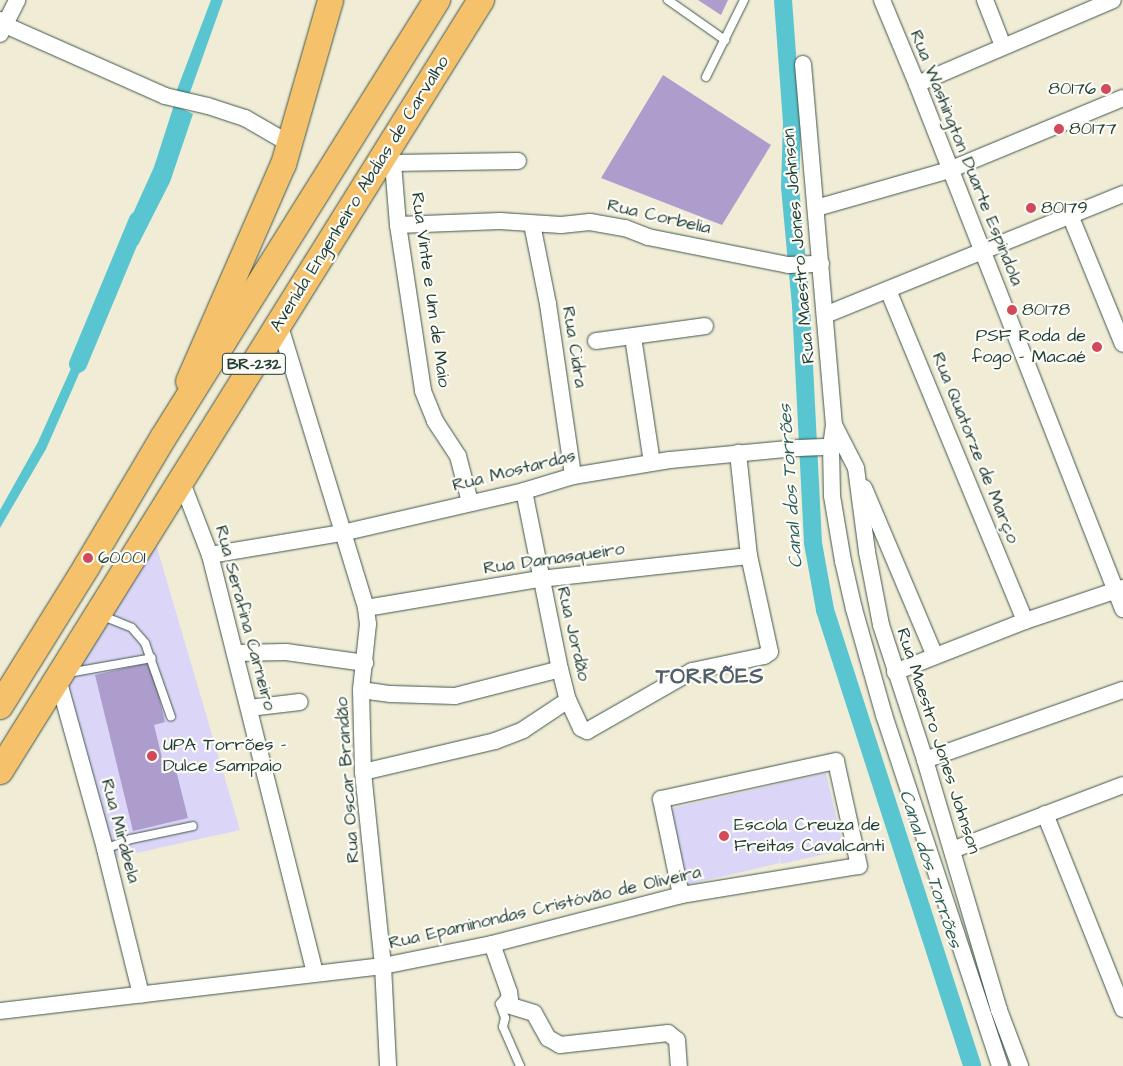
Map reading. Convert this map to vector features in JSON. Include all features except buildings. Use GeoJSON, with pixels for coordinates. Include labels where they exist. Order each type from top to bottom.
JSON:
{"type":"FeatureCollection","features":[{"type":"Feature","properties":{"kind":"highway","name":"Avenida Engenheiro Abdias de Carvalho"},"geometry":{"type":"LineString","coordinates":[[0,706],[87,566],[163,438],[437,0]]}},
{"type":"Feature","properties":{"kind":"highway","name":"Avenida Engenheiro Abdias de Carvalho"},"geometry":{"type":"LineString","coordinates":[[0,771],[279,324],[387,161],[481,0]]}},
{"type":"Feature","properties":{"kind":"main road"},"geometry":{"type":"LineString","coordinates":[[163,438],[231,286],[290,144],[330,0]]}},
{"type":"Feature","properties":{"kind":"street"},"geometry":{"type":"LineString","coordinates":[[17,0],[2,26],[166,96],[208,106],[245,118],[290,144]]}},
{"type":"Feature","properties":{"kind":"street","name":"Rua Washington Duarte Espindola"},"geometry":{"type":"LineString","coordinates":[[882,0],[1119,589],[1123,609]]}},
{"type":"Feature","properties":{"kind":"street"},"geometry":{"type":"LineString","coordinates":[[985,0],[1003,46]]}},
{"type":"Feature","properties":{"kind":"street"},"geometry":{"type":"LineString","coordinates":[[917,84],[1094,3],[1113,0]]}},
{"type":"Feature","properties":{"kind":"street","name":"Rua Maestro Jones Johnson"},"geometry":{"type":"LineString","coordinates":[[803,64],[834,425],[856,468],[867,552],[881,625],[925,760],[1000,1010],[1020,1066]]}},
{"type":"Feature","properties":{"kind":"street"},"geometry":{"type":"LineString","coordinates":[[816,208],[949,170],[1123,98]]}},
{"type":"Feature","properties":{"kind":"street"},"geometry":{"type":"LineString","coordinates":[[387,161],[518,161]]}},
{"type":"Feature","properties":{"kind":"street","name":"Rua Vinte e Um de Maio"},"geometry":{"type":"LineString","coordinates":[[387,161],[423,391],[435,421],[458,456],[470,502]]}},
{"type":"Feature","properties":{"kind":"street"},"geometry":{"type":"LineString","coordinates":[[825,315],[1123,194]]}},
{"type":"Feature","properties":{"kind":"street"},"geometry":{"type":"LineString","coordinates":[[1070,215],[1123,344]]}},
{"type":"Feature","properties":{"kind":"street","name":"Rua Corbelia"},"geometry":{"type":"LineString","coordinates":[[398,225],[590,222],[609,225],[648,238],[788,265],[820,264]]}},
{"type":"Feature","properties":{"kind":"street","name":"Rua Cidra"},"geometry":{"type":"LineString","coordinates":[[532,224],[548,304],[573,476]]}},
{"type":"Feature","properties":{"kind":"street","name":"Rua Quatorze de Março"},"geometry":{"type":"LineString","coordinates":[[888,290],[1025,621]]}},
{"type":"Feature","properties":{"kind":"street","name":"Rua Oscar Brandão"},"geometry":{"type":"LineString","coordinates":[[279,324],[366,608],[368,624],[361,690],[364,772],[383,966],[388,1066]]}},
{"type":"Feature","properties":{"kind":"street"},"geometry":{"type":"LineString","coordinates":[[596,341],[705,326]]}},
{"type":"Feature","properties":{"kind":"street"},"geometry":{"type":"LineString","coordinates":[[632,337],[652,463]]}},
{"type":"Feature","properties":{"kind":"street","name":"Rua Maestro Jones Johnson"},"geometry":{"type":"LineString","coordinates":[[834,425],[824,447],[854,609],[884,715],[1000,1066]]}},
{"type":"Feature","properties":{"kind":"street","name":"Rua Mostardas"},"geometry":{"type":"LineString","coordinates":[[210,555],[342,533],[524,491],[573,476],[652,463],[738,453],[824,447]]}},
{"type":"Feature","properties":{"kind":"street"},"geometry":{"type":"LineString","coordinates":[[738,453],[749,556]]}},
{"type":"Feature","properties":{"kind":"street"},"geometry":{"type":"LineString","coordinates":[[856,468],[935,656]]}},
{"type":"Feature","properties":{"kind":"street","name":"Rua Serafina Carneiro"},"geometry":{"type":"LineString","coordinates":[[182,480],[210,555],[315,972]]}},
{"type":"Feature","properties":{"kind":"street","name":"Rua Jordão"},"geometry":{"type":"LineString","coordinates":[[524,491],[540,579],[560,669],[568,700],[583,730],[587,731],[603,723],[692,672],[767,652],[749,556]]}},
{"type":"Feature","properties":{"kind":"street","name":"Rua Damasqueiro"},"geometry":{"type":"LineString","coordinates":[[366,608],[540,579],[749,556]]}},
{"type":"Feature","properties":{"kind":"street"},"geometry":{"type":"LineString","coordinates":[[895,672],[1025,621],[1119,589]]}},
{"type":"Feature","properties":{"kind":"street"},"geometry":{"type":"LineString","coordinates":[[235,653],[286,652],[364,663]]}},
{"type":"Feature","properties":{"kind":"street"},"geometry":{"type":"LineString","coordinates":[[361,690],[391,694],[455,696],[560,669]]}},
{"type":"Feature","properties":{"kind":"street","name":"Rua Mirabela"},"geometry":{"type":"LineString","coordinates":[[59,676],[141,995]]}},
{"type":"Feature","properties":{"kind":"street"},"geometry":{"type":"LineString","coordinates":[[925,760],[1123,690]]}},
{"type":"Feature","properties":{"kind":"street"},"geometry":{"type":"LineString","coordinates":[[364,772],[495,741],[523,730],[568,700]]}},
{"type":"Feature","properties":{"kind":"street"},"geometry":{"type":"LineString","coordinates":[[249,708],[300,702]]}},
{"type":"Feature","properties":{"kind":"street","name":"Rua Epaminondas Cristóvão de Oliveira"},"geometry":{"type":"LineString","coordinates":[[0,1011],[315,972],[383,966],[492,944],[681,895],[859,866],[836,761],[660,799],[681,895]]}},
{"type":"Feature","properties":{"kind":"street"},"geometry":{"type":"LineString","coordinates":[[952,850],[1123,785]]}},
{"type":"Feature","properties":{"kind":"street"},"geometry":{"type":"LineString","coordinates":[[1045,814],[1123,1008]]}},
{"type":"Feature","properties":{"kind":"street"},"geometry":{"type":"LineString","coordinates":[[492,944],[509,992],[510,1006],[534,1013],[548,1038],[560,1045],[668,1033],[678,1040],[679,1066]]}},
{"type":"Feature","properties":{"kind":"lane"},"geometry":{"type":"LineString","coordinates":[[668,0],[725,40]]}},
{"type":"Feature","properties":{"kind":"lane"},"geometry":{"type":"LineString","coordinates":[[706,76],[744,0]]}},
{"type":"Feature","properties":{"kind":"lane"},"geometry":{"type":"LineString","coordinates":[[98,614],[132,628],[145,643],[152,658],[171,717]]}},
{"type":"Feature","properties":{"kind":"lane"},"geometry":{"type":"LineString","coordinates":[[59,676],[152,658]]}},
{"type":"Feature","properties":{"kind":"lane"},"geometry":{"type":"LineString","coordinates":[[105,850],[132,839],[193,826]]}},
{"type":"Feature","properties":{"kind":"lane"},"geometry":{"type":"LineString","coordinates":[[509,992],[500,1004],[505,1018],[504,1027],[520,1066]]}},
{"type":"Feature","properties":{"kind":"shaded area","name":"UPA Torrões – Dulce Sampaio"},"geometry":{"type":"Polygon","coordinates":[[[153,534],[240,830],[114,858],[67,683],[153,534]]]}},
{"type":"Feature","properties":{"kind":"shaded area"},"geometry":{"type":"Polygon","coordinates":[[[826,773],[844,850],[781,864],[772,827],[780,863],[686,885],[668,809],[826,773]]]}},
{"type":"Feature","properties":{"kind":"water"},"geometry":{"type":"Polygon","coordinates":[[[211,0],[223,0],[188,98],[175,95],[211,0]]]}},
{"type":"Feature","properties":{"kind":"water"},"geometry":{"type":"Polygon","coordinates":[[[174,105],[193,114],[170,182],[138,245],[121,240],[154,167],[174,105]]]}},
{"type":"Feature","properties":{"kind":"water"},"geometry":{"type":"Polygon","coordinates":[[[93,342],[46,449],[0,528],[0,510],[38,442],[82,344],[93,342]]]}},
{"type":"Feature","properties":{"kind":"waterway","name":"Canal dos Torrões"},"geometry":{"type":"LineString","coordinates":[[783,0],[792,123],[790,187],[801,306],[813,543],[825,610],[972,1066]]}},
{"type":"Feature","properties":{"kind":"waterway"},"geometry":{"type":"LineString","coordinates":[[78,364],[138,220]]}},
{"type":"Feature","properties":{"kind":"place","name":"80176"},"geometry":{"type":"Point","coordinates":[1106,89]}},
{"type":"Feature","properties":{"kind":"place","name":"80177"},"geometry":{"type":"Point","coordinates":[1059,129]}},
{"type":"Feature","properties":{"kind":"place","name":"80179"},"geometry":{"type":"Point","coordinates":[1031,208]}},
{"type":"Feature","properties":{"kind":"place","name":"80178"},"geometry":{"type":"Point","coordinates":[1012,310]}},
{"type":"Feature","properties":{"kind":"place","name":"PSF Roda de fogo - Macaé"},"geometry":{"type":"Point","coordinates":[1097,347]}},
{"type":"Feature","properties":{"kind":"place","name":"60001"},"geometry":{"type":"Point","coordinates":[88,558]}},
{"type":"Feature","properties":{"kind":"place","name":"UPA Torrões – Dulce Sampaio"},"geometry":{"type":"Point","coordinates":[152,756]}},
{"type":"Feature","properties":{"kind":"place","name":"Escola Creuza de Freitas Cavalcanti"},"geometry":{"type":"Point","coordinates":[724,836]}},
{"type":"Feature","properties":{"kind":"district","name":"TORRÕES"},"geometry":{"type":"Point","coordinates":[710,677]}}]}
